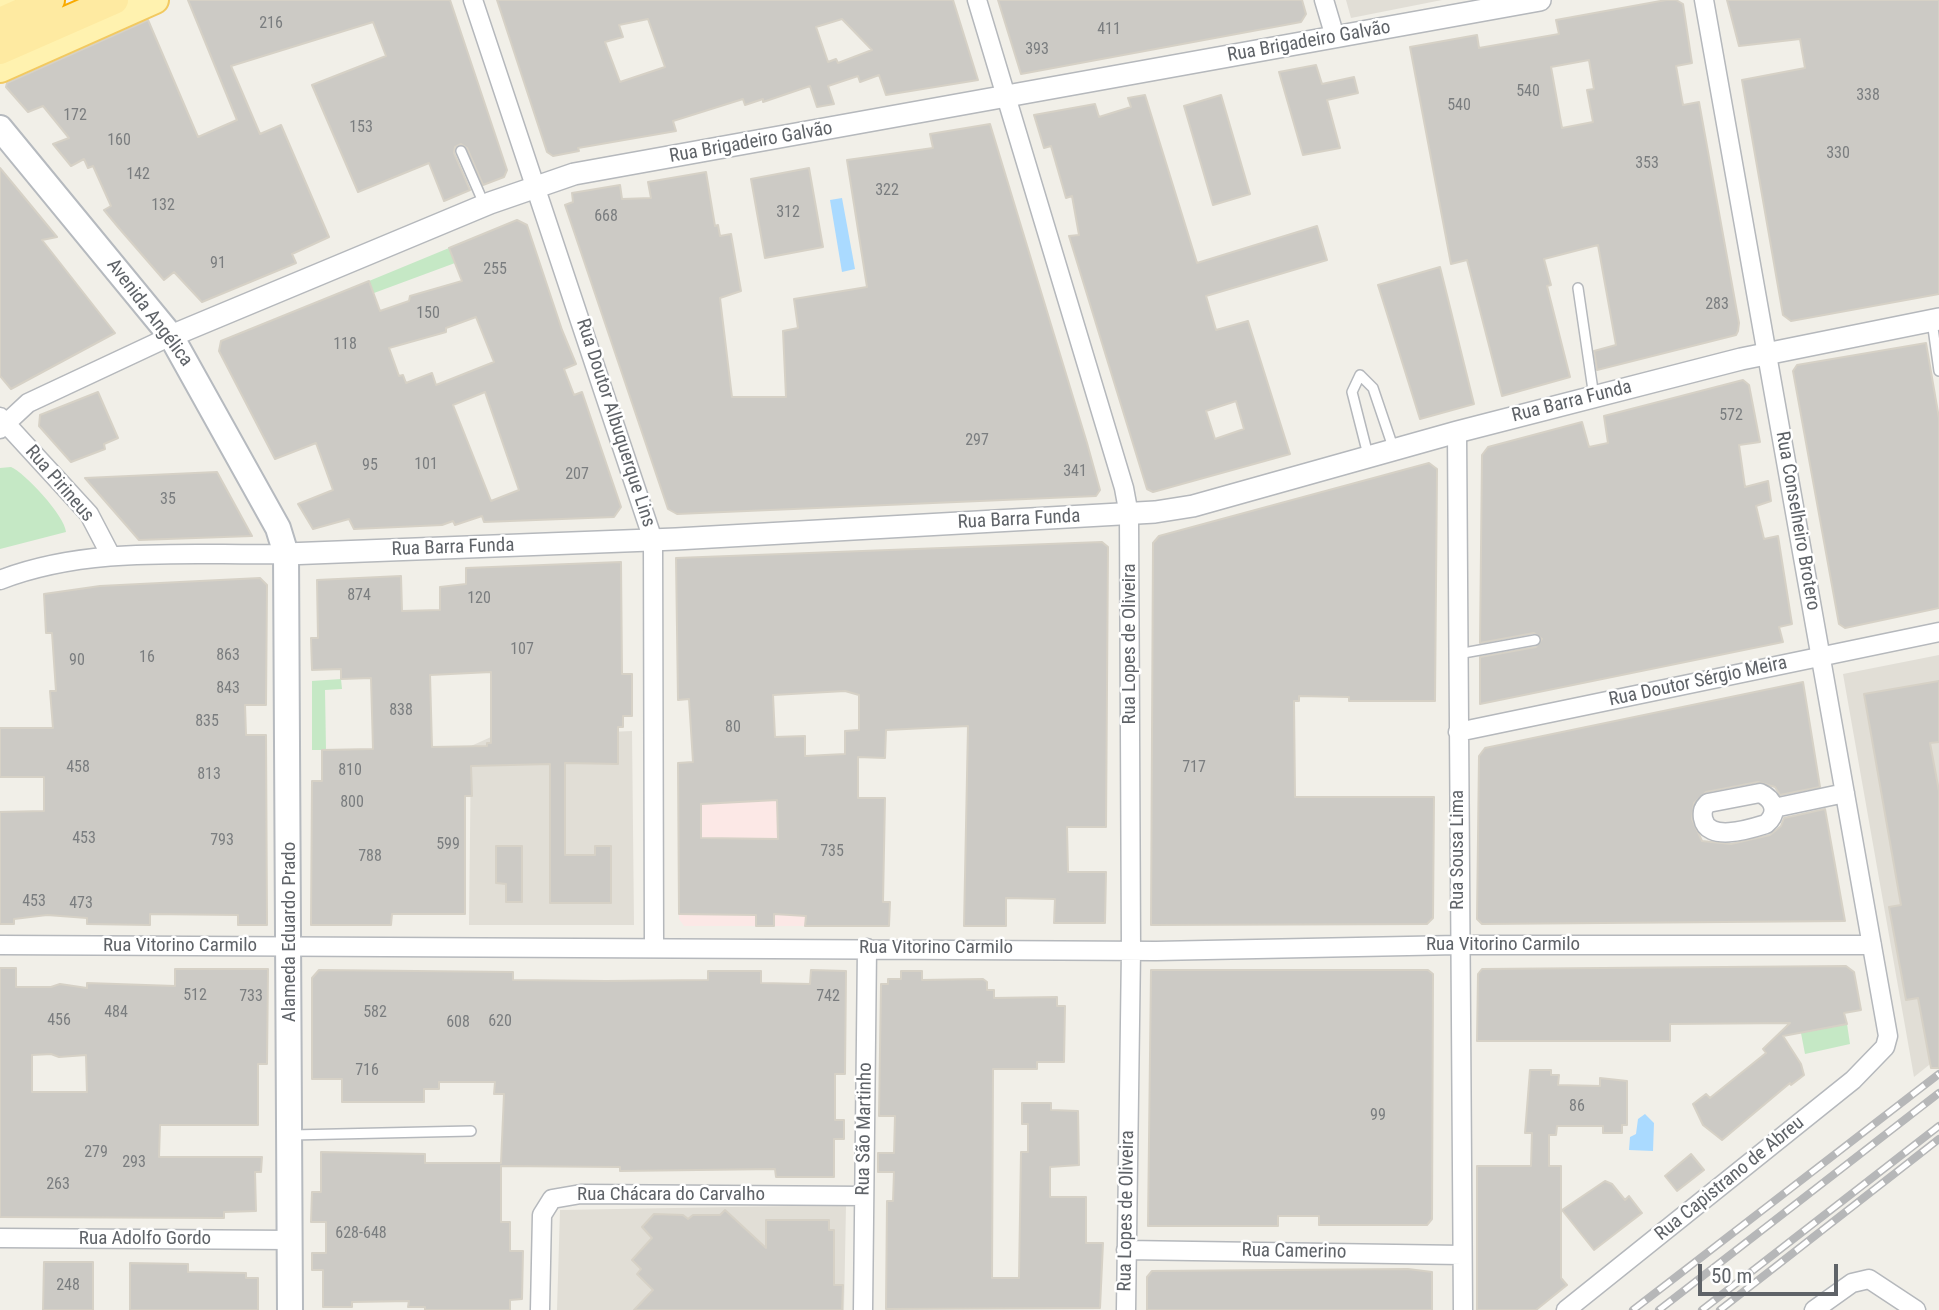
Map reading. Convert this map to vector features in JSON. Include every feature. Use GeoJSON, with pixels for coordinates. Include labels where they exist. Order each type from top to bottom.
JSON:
{"type":"FeatureCollection","features":[{"type":"Feature","properties":{"kind":"highway"},"geometry":{"type":"LineString","coordinates":[[0,22],[50,0]]}},
{"type":"Feature","properties":{"kind":"highway"},"geometry":{"type":"LineString","coordinates":[[0,50],[114,0]]}},
{"type":"Feature","properties":{"kind":"main road"},"geometry":{"type":"LineString","coordinates":[[0,69],[155,0]]}},
{"type":"Feature","properties":{"kind":"main road","name":"Avenida Angélica"},"geometry":{"type":"LineString","coordinates":[[0,128],[172,336],[278,528],[286,554]]}},
{"type":"Feature","properties":{"kind":"main road","name":"Alameda Eduardo Prado"},"geometry":{"type":"LineString","coordinates":[[286,554],[290,1310]]}},
{"type":"Feature","properties":{"kind":"street","name":"Rua Doutor Albuquerque Lins"},"geometry":{"type":"LineString","coordinates":[[474,0],[653,540],[654,947]]}},
{"type":"Feature","properties":{"kind":"street","name":"Rua Lopes de Oliveira"},"geometry":{"type":"LineString","coordinates":[[977,0],[1124,488],[1129,514],[1131,950],[1125,1310]]}},
{"type":"Feature","properties":{"kind":"street"},"geometry":{"type":"LineString","coordinates":[[1324,0],[1335,37]]}},
{"type":"Feature","properties":{"kind":"street","name":"Rua Brigadeiro Galvão"},"geometry":{"type":"LineString","coordinates":[[2,423],[28,402],[172,336],[536,185],[587,171],[1007,98],[1540,0]]}},
{"type":"Feature","properties":{"kind":"street","name":"Rua Conselheiro Brotero"},"geometry":{"type":"LineString","coordinates":[[1704,0],[1888,1042]]}},
{"type":"Feature","properties":{"kind":"street","name":"Rua Barra Funda"},"geometry":{"type":"LineString","coordinates":[[0,580],[77,560],[111,556],[286,554],[653,540],[1129,514],[1193,506],[1457,432],[1767,352],[1935,320]]}},
{"type":"Feature","properties":{"kind":"street","name":"Rua Pirineus"},"geometry":{"type":"LineString","coordinates":[[2,423],[89,514],[111,556]]}},
{"type":"Feature","properties":{"kind":"street","name":"Rua Sousa Lima"},"geometry":{"type":"LineString","coordinates":[[1457,432],[1458,945],[1463,1310]]}},
{"type":"Feature","properties":{"kind":"street","name":"Rua Doutor Sérgio Meira"},"geometry":{"type":"LineString","coordinates":[[1458,732],[1939,632]]}},
{"type":"Feature","properties":{"kind":"street"},"geometry":{"type":"LineString","coordinates":[[1774,808],[1845,793]]}},
{"type":"Feature","properties":{"kind":"street","name":"Rua Vitorino Carmilo"},"geometry":{"type":"LineString","coordinates":[[0,944],[1131,950],[1458,945],[1872,945]]}},
{"type":"Feature","properties":{"kind":"street","name":"Rua São Martinho"},"geometry":{"type":"LineString","coordinates":[[863,1310],[866,948]]}},
{"type":"Feature","properties":{"kind":"street","name":"Rua Capistrano de Abreu"},"geometry":{"type":"LineString","coordinates":[[1566,1310],[1853,1080],[1888,1042]]}},
{"type":"Feature","properties":{"kind":"street","name":"Rua Chácara do Carvalho"},"geometry":{"type":"LineString","coordinates":[[540,1310],[542,1215],[552,1199],[581,1194],[864,1196]]}},
{"type":"Feature","properties":{"kind":"street","name":"Rua Adolfo Gordo"},"geometry":{"type":"LineString","coordinates":[[0,1238],[290,1240]]}},
{"type":"Feature","properties":{"kind":"street","name":"Rua Camerino"},"geometry":{"type":"LineString","coordinates":[[1126,1250],[1462,1255]]}},
{"type":"Feature","properties":{"kind":"street"},"geometry":{"type":"LineString","coordinates":[[1814,1310],[1861,1280],[1869,1279],[1916,1310]]}},
{"type":"Feature","properties":{"kind":"lane"},"geometry":{"type":"LineString","coordinates":[[461,151],[484,205]]}},
{"type":"Feature","properties":{"kind":"lane"},"geometry":{"type":"LineString","coordinates":[[1578,288],[1594,397]]}},
{"type":"Feature","properties":{"kind":"lane"},"geometry":{"type":"LineString","coordinates":[[1935,320],[1939,371]]}},
{"type":"Feature","properties":{"kind":"lane"},"geometry":{"type":"LineString","coordinates":[[1368,457],[1352,392],[1360,375],[1373,388],[1394,450]]}},
{"type":"Feature","properties":{"kind":"lane"},"geometry":{"type":"LineString","coordinates":[[1458,654],[1535,640]]}},
{"type":"Feature","properties":{"kind":"lane"},"geometry":{"type":"LineString","coordinates":[[290,1135],[471,1131]]}},
{"type":"Feature","properties":{"kind":"shaded area"},"geometry":{"type":"Polygon","coordinates":[[[1346,0],[1442,0],[1351,18],[1346,0]]]}},
{"type":"Feature","properties":{"kind":"shaded area"},"geometry":{"type":"Polygon","coordinates":[[[1939,655],[1939,1057],[1914,1077],[1843,674],[1939,655]]]}},
{"type":"Feature","properties":{"kind":"shaded area"},"geometry":{"type":"Polygon","coordinates":[[[632,731],[634,925],[469,925],[471,746],[491,737],[632,731]]]}},
{"type":"Feature","properties":{"kind":"shaded area"},"geometry":{"type":"Polygon","coordinates":[[[845,754],[845,775],[819,926],[684,926],[679,919],[678,763],[845,754]]]}},
{"type":"Feature","properties":{"kind":"shaded area"},"geometry":{"type":"Polygon","coordinates":[[[846,1205],[844,1310],[557,1310],[560,1210],[846,1205]]]}},
{"type":"Feature","properties":{"kind":"green space"},"geometry":{"type":"Polygon","coordinates":[[[449,248],[455,263],[374,293],[369,281],[449,248]]]}},
{"type":"Feature","properties":{"kind":"green space"},"geometry":{"type":"Polygon","coordinates":[[[11,467],[43,496],[59,516],[66,532],[0,549],[0,468],[11,467]]]}},
{"type":"Feature","properties":{"kind":"green space"},"geometry":{"type":"Polygon","coordinates":[[[341,679],[342,689],[325,690],[326,750],[312,750],[312,681],[341,679]]]}},
{"type":"Feature","properties":{"kind":"green space"},"geometry":{"type":"Polygon","coordinates":[[[1847,1024],[1850,1044],[1805,1054],[1801,1033],[1847,1024]]]}},
{"type":"Feature","properties":{"kind":"water"},"geometry":{"type":"Polygon","coordinates":[[[842,198],[855,269],[842,272],[830,200],[842,198]]]}},
{"type":"Feature","properties":{"kind":"water"},"geometry":{"type":"Polygon","coordinates":[[[1645,1114],[1654,1123],[1653,1151],[1629,1150],[1630,1137],[1636,1134],[1638,1119],[1645,1114]]]}},
{"type":"Feature","properties":{"kind":"building"},"geometry":{"type":"Polygon","coordinates":[[[188,0],[450,0],[507,170],[504,177],[483,185],[467,148],[461,144],[455,147],[454,153],[470,190],[444,201],[429,163],[358,192],[312,85],[386,56],[373,22],[231,66],[260,134],[281,125],[329,237],[292,254],[296,263],[202,302],[174,272],[164,280],[104,210],[111,206],[93,166],[88,168],[84,159],[71,166],[53,144],[69,138],[43,106],[28,112],[6,87],[7,83],[148,20],[198,137],[237,120],[188,0]]]}},
{"type":"Feature","properties":{"kind":"building"},"geometry":{"type":"Polygon","coordinates":[[[497,0],[953,0],[978,80],[886,95],[879,75],[860,82],[858,76],[828,86],[834,104],[817,107],[810,86],[763,102],[763,99],[745,105],[743,99],[673,121],[676,131],[578,148],[579,151],[553,156],[547,152],[497,0]],[[648,19],[619,25],[623,37],[605,42],[620,82],[665,67],[648,19]],[[842,19],[816,27],[828,62],[836,59],[838,63],[872,50],[842,19]]]}},
{"type":"Feature","properties":{"kind":"building"},"geometry":{"type":"Polygon","coordinates":[[[998,0],[1302,0],[1306,14],[1301,22],[1021,74],[998,0]]]}},
{"type":"Feature","properties":{"kind":"building"},"geometry":{"type":"Polygon","coordinates":[[[1666,0],[1676,0],[1683,4],[1692,63],[1676,66],[1683,105],[1699,102],[1739,323],[1738,331],[1736,335],[1597,370],[1594,351],[1616,345],[1598,245],[1544,259],[1551,285],[1547,286],[1570,377],[1502,396],[1467,260],[1451,264],[1410,47],[1477,35],[1479,48],[1559,34],[1556,20],[1666,0]],[[1589,60],[1551,67],[1562,128],[1593,122],[1587,90],[1594,89],[1589,60]]]}},
{"type":"Feature","properties":{"kind":"building"},"geometry":{"type":"Polygon","coordinates":[[[1727,0],[1939,0],[1939,294],[1791,321],[1783,315],[1742,80],[1805,68],[1800,39],[1739,46],[1727,0]]]}},
{"type":"Feature","properties":{"kind":"building"},"geometry":{"type":"Polygon","coordinates":[[[1316,65],[1322,84],[1354,77],[1358,93],[1327,100],[1340,148],[1303,155],[1279,72],[1316,65]]]}},
{"type":"Feature","properties":{"kind":"building"},"geometry":{"type":"Polygon","coordinates":[[[1145,95],[1197,263],[1317,226],[1327,260],[1206,296],[1216,330],[1248,321],[1290,454],[1153,492],[1147,489],[1069,236],[1079,235],[1072,196],[1066,198],[1051,146],[1044,148],[1034,115],[1095,104],[1099,117],[1131,107],[1128,98],[1145,95]],[[1236,401],[1206,411],[1215,439],[1244,429],[1236,401]]]}},
{"type":"Feature","properties":{"kind":"building"},"geometry":{"type":"Polygon","coordinates":[[[1221,95],[1250,194],[1213,205],[1184,106],[1221,95]]]}},
{"type":"Feature","properties":{"kind":"building"},"geometry":{"type":"Polygon","coordinates":[[[990,124],[1087,443],[1100,490],[1096,496],[677,514],[668,509],[565,205],[573,202],[572,193],[620,185],[622,199],[651,198],[648,182],[706,172],[715,226],[718,225],[720,236],[731,234],[741,291],[720,298],[732,397],[786,397],[783,331],[798,328],[794,299],[867,287],[847,160],[933,148],[930,134],[990,124]]]}},
{"type":"Feature","properties":{"kind":"building"},"geometry":{"type":"Polygon","coordinates":[[[0,168],[57,237],[42,240],[115,333],[11,389],[0,376],[0,168]]]}},
{"type":"Feature","properties":{"kind":"building"},"geometry":{"type":"Polygon","coordinates":[[[809,168],[823,247],[765,258],[751,179],[809,168]]]}},
{"type":"Feature","properties":{"kind":"building"},"geometry":{"type":"Polygon","coordinates":[[[517,220],[527,225],[576,364],[564,369],[574,395],[582,392],[621,507],[614,517],[484,522],[482,516],[455,525],[453,521],[442,525],[354,529],[349,519],[313,529],[298,504],[333,490],[316,443],[275,459],[219,351],[221,341],[369,281],[380,311],[409,301],[410,296],[462,281],[449,248],[517,220]],[[476,317],[446,328],[446,332],[389,348],[399,376],[403,375],[406,383],[432,373],[436,385],[494,362],[476,317]],[[485,392],[453,405],[491,501],[519,490],[485,392]]]}},
{"type":"Feature","properties":{"kind":"building"},"geometry":{"type":"Polygon","coordinates":[[[1440,267],[1474,404],[1420,419],[1378,285],[1440,267]]]}},
{"type":"Feature","properties":{"kind":"building"},"geometry":{"type":"Polygon","coordinates":[[[1926,343],[1939,418],[1939,608],[1845,628],[1839,624],[1793,371],[1797,365],[1926,343]]]}},
{"type":"Feature","properties":{"kind":"building"},"geometry":{"type":"Polygon","coordinates":[[[1743,380],[1749,385],[1760,442],[1739,445],[1745,487],[1768,481],[1771,501],[1756,506],[1764,539],[1778,536],[1792,624],[1779,627],[1783,642],[1480,704],[1480,657],[1536,647],[1542,639],[1534,633],[1480,643],[1482,455],[1488,447],[1582,422],[1589,447],[1608,443],[1604,416],[1743,380]]]}},
{"type":"Feature","properties":{"kind":"building"},"geometry":{"type":"Polygon","coordinates":[[[98,392],[118,438],[104,444],[105,449],[71,462],[39,426],[40,415],[98,392]]]}},
{"type":"Feature","properties":{"kind":"building"},"geometry":{"type":"Polygon","coordinates":[[[1429,463],[1437,469],[1435,701],[1349,701],[1349,697],[1299,696],[1299,701],[1294,701],[1295,797],[1434,797],[1433,918],[1427,924],[1151,925],[1153,543],[1159,536],[1429,463]]]}},
{"type":"Feature","properties":{"kind":"building"},"geometry":{"type":"Polygon","coordinates":[[[217,472],[252,536],[139,540],[85,478],[217,472]]]}},
{"type":"Feature","properties":{"kind":"building"},"geometry":{"type":"Polygon","coordinates":[[[1102,542],[1108,547],[1106,827],[1067,827],[1068,872],[1106,872],[1105,923],[1054,923],[1055,899],[1006,898],[1006,926],[964,926],[968,726],[886,730],[885,758],[858,757],[858,798],[885,798],[883,902],[890,902],[889,926],[805,926],[806,916],[774,914],[774,926],[756,926],[756,915],[679,914],[678,763],[693,762],[689,699],[678,700],[676,558],[1102,542]],[[845,691],[773,695],[775,737],[805,736],[805,756],[845,754],[845,731],[859,730],[859,695],[845,691]],[[777,800],[701,804],[701,838],[778,839],[777,800]]]}},
{"type":"Feature","properties":{"kind":"building"},"geometry":{"type":"Polygon","coordinates":[[[621,562],[622,674],[632,674],[632,716],[623,716],[623,727],[618,727],[618,764],[565,763],[565,855],[595,855],[595,846],[611,846],[611,903],[550,903],[550,764],[471,766],[472,796],[465,796],[465,914],[392,914],[391,925],[311,925],[312,781],[322,781],[322,750],[373,749],[371,678],[341,679],[341,669],[312,670],[311,638],[318,638],[317,580],[401,576],[402,611],[440,610],[440,587],[466,584],[466,568],[621,562]],[[491,672],[430,675],[432,747],[487,746],[487,743],[491,743],[491,672]]]}},
{"type":"Feature","properties":{"kind":"building"},"geometry":{"type":"Polygon","coordinates":[[[260,578],[267,585],[266,705],[245,705],[246,735],[266,735],[267,925],[238,925],[238,915],[150,914],[150,925],[87,924],[87,918],[47,915],[14,919],[14,924],[0,924],[0,812],[44,811],[44,777],[0,777],[0,728],[53,728],[50,691],[56,691],[52,633],[46,633],[44,594],[100,586],[260,578]]]}},
{"type":"Feature","properties":{"kind":"building"},"geometry":{"type":"Polygon","coordinates":[[[1939,681],[1939,742],[1930,743],[1939,791],[1939,1068],[1931,1068],[1918,998],[1906,1000],[1889,907],[1901,905],[1864,694],[1939,681]]]}},
{"type":"Feature","properties":{"kind":"building"},"geometry":{"type":"Polygon","coordinates":[[[1803,682],[1820,787],[1780,795],[1775,787],[1758,782],[1706,792],[1694,803],[1692,819],[1702,841],[1731,844],[1770,835],[1781,826],[1784,818],[1825,809],[1845,921],[1482,924],[1477,919],[1479,756],[1485,748],[1803,682]]]}},
{"type":"Feature","properties":{"kind":"building"},"geometry":{"type":"Polygon","coordinates":[[[496,846],[522,846],[522,902],[506,902],[506,884],[496,883],[496,846]]]}},
{"type":"Feature","properties":{"kind":"building"},"geometry":{"type":"Polygon","coordinates":[[[1846,966],[1854,972],[1861,1010],[1844,1013],[1847,1024],[1783,1036],[1801,1064],[1804,1075],[1791,1085],[1790,1083],[1722,1140],[1703,1125],[1693,1104],[1706,1094],[1710,1098],[1766,1053],[1763,1049],[1790,1023],[1670,1024],[1670,1041],[1477,1041],[1478,974],[1482,969],[1846,966]]]}},
{"type":"Feature","properties":{"kind":"building"},"geometry":{"type":"Polygon","coordinates":[[[0,968],[16,968],[16,987],[51,987],[60,984],[87,988],[87,983],[175,986],[175,969],[268,969],[267,1064],[258,1064],[258,1125],[160,1125],[159,1157],[262,1157],[261,1172],[255,1172],[256,1211],[224,1212],[224,1218],[0,1217],[0,968]],[[51,1054],[32,1055],[32,1092],[87,1092],[86,1055],[59,1057],[51,1054]]]}},
{"type":"Feature","properties":{"kind":"building"},"geometry":{"type":"Polygon","coordinates":[[[319,970],[513,972],[513,980],[606,981],[708,980],[708,971],[761,971],[761,983],[810,984],[811,970],[846,971],[845,1074],[835,1074],[835,1120],[844,1120],[844,1139],[834,1139],[834,1177],[776,1177],[775,1169],[620,1171],[620,1167],[501,1166],[501,1222],[510,1222],[510,1251],[523,1251],[522,1299],[510,1300],[510,1310],[425,1310],[425,1307],[408,1307],[409,1301],[352,1302],[352,1307],[323,1307],[323,1270],[312,1270],[312,1253],[326,1253],[326,1222],[311,1222],[312,1192],[321,1192],[321,1152],[425,1154],[425,1163],[501,1163],[504,1094],[494,1094],[495,1082],[439,1082],[439,1089],[424,1089],[424,1102],[342,1102],[342,1079],[312,1079],[312,978],[319,970]]]}},
{"type":"Feature","properties":{"kind":"building"},"geometry":{"type":"Polygon","coordinates":[[[1151,970],[1428,970],[1433,974],[1432,1219],[1427,1225],[1319,1225],[1319,1216],[1278,1216],[1278,1226],[1148,1226],[1151,970]]]}},
{"type":"Feature","properties":{"kind":"building"},"geometry":{"type":"Polygon","coordinates":[[[901,971],[922,971],[922,980],[983,979],[987,982],[987,990],[994,990],[994,998],[1057,997],[1057,1006],[1065,1006],[1064,1062],[1037,1062],[1037,1069],[993,1069],[992,1278],[1019,1278],[1021,1152],[1028,1152],[1028,1124],[1022,1124],[1022,1103],[1051,1103],[1051,1110],[1078,1111],[1079,1165],[1050,1167],[1050,1197],[1086,1197],[1086,1243],[1103,1243],[1100,1308],[886,1309],[887,1201],[893,1201],[894,1172],[878,1172],[878,1153],[894,1153],[895,1116],[879,1116],[881,984],[888,984],[888,979],[901,979],[901,971]]]}},
{"type":"Feature","properties":{"kind":"building"},"geometry":{"type":"Polygon","coordinates":[[[1530,1070],[1551,1070],[1551,1075],[1559,1075],[1558,1085],[1600,1086],[1600,1078],[1627,1081],[1627,1125],[1622,1125],[1622,1133],[1603,1133],[1603,1126],[1557,1126],[1556,1135],[1549,1135],[1549,1166],[1561,1166],[1561,1278],[1567,1285],[1536,1310],[1477,1310],[1477,1166],[1531,1166],[1532,1133],[1525,1133],[1530,1070]]]}},
{"type":"Feature","properties":{"kind":"building"},"geometry":{"type":"Polygon","coordinates":[[[1691,1154],[1704,1170],[1677,1191],[1665,1176],[1691,1154]]]}},
{"type":"Feature","properties":{"kind":"building"},"geometry":{"type":"Polygon","coordinates":[[[1605,1181],[1612,1184],[1625,1200],[1629,1196],[1642,1213],[1594,1250],[1562,1210],[1605,1181]]]}},
{"type":"Feature","properties":{"kind":"building"},"geometry":{"type":"Polygon","coordinates":[[[725,1210],[766,1248],[766,1220],[829,1220],[829,1230],[834,1230],[834,1285],[843,1285],[842,1310],[634,1310],[653,1290],[637,1274],[641,1269],[632,1260],[652,1238],[642,1227],[654,1214],[683,1215],[688,1219],[693,1215],[720,1215],[725,1210]]]}},
{"type":"Feature","properties":{"kind":"building"},"geometry":{"type":"Polygon","coordinates":[[[44,1262],[93,1262],[93,1310],[43,1310],[44,1262]]]}},
{"type":"Feature","properties":{"kind":"building"},"geometry":{"type":"Polygon","coordinates":[[[130,1263],[188,1264],[188,1272],[246,1273],[246,1278],[258,1278],[258,1310],[130,1310],[130,1263]]]}},
{"type":"Feature","properties":{"kind":"building"},"geometry":{"type":"Polygon","coordinates":[[[1408,1269],[1432,1272],[1432,1310],[1147,1310],[1147,1277],[1152,1271],[1408,1269]]]}},
{"type":"Feature","properties":{"kind":"railway"},"geometry":{"type":"LineString","coordinates":[[1633,1310],[1939,1074]]}},
{"type":"Feature","properties":{"kind":"railway"},"geometry":{"type":"LineString","coordinates":[[1659,1310],[1939,1093]]}},
{"type":"Feature","properties":{"kind":"railway"},"geometry":{"type":"LineString","coordinates":[[1702,1310],[1939,1126]]}},
{"type":"Feature","properties":{"kind":"railway"},"geometry":{"type":"LineString","coordinates":[[1720,1310],[1939,1139]]}}]}
